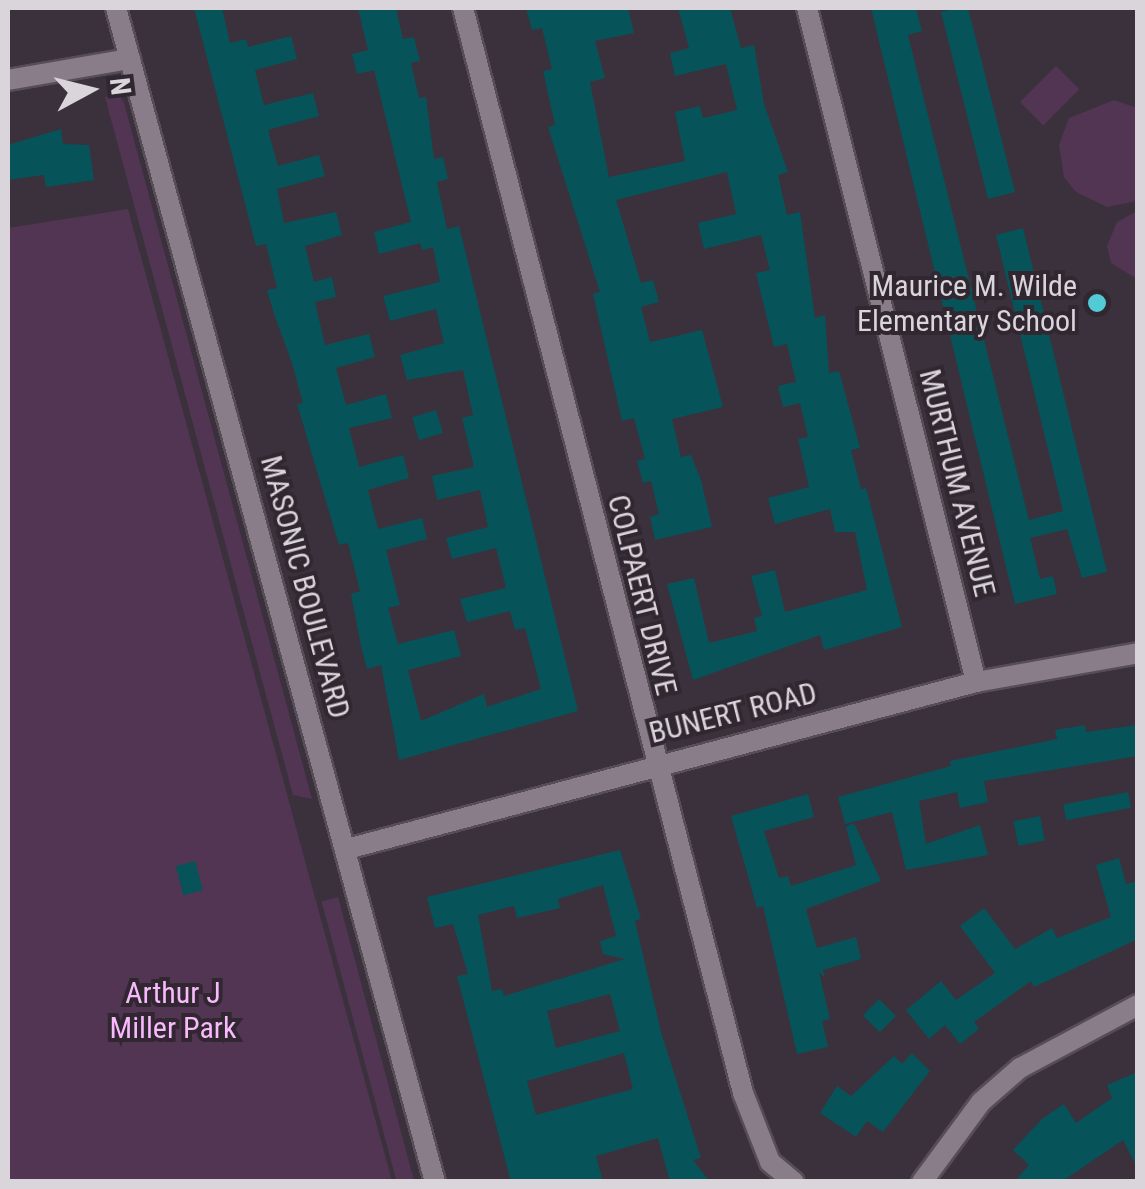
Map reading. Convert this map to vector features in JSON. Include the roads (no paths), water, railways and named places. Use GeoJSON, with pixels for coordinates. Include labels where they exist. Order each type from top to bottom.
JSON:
{"type":"FeatureCollection","features":[{"type":"Feature","properties":{"kind":"street","name":"MASONIC BOULEVARD"},"geometry":{"type":"LineString","coordinates":[[116,8],[435,1182]]}},
{"type":"Feature","properties":{"kind":"street","name":"COLPAERT DRIVE"},"geometry":{"type":"LineString","coordinates":[[463,8],[654,763],[756,1134],[770,1162],[794,1182]]}},
{"type":"Feature","properties":{"kind":"street","name":"MURTHUM AVENUE"},"geometry":{"type":"LineString","coordinates":[[808,8],[976,682]]}},
{"type":"Feature","properties":{"kind":"street"},"geometry":{"type":"LineString","coordinates":[[8,80],[130,59]]}},
{"type":"Feature","properties":{"kind":"street","name":"BUNERT ROAD"},"geometry":{"type":"LineString","coordinates":[[347,849],[654,763],[976,682],[1138,654]]}},
{"type":"Feature","properties":{"kind":"street"},"geometry":{"type":"LineString","coordinates":[[922,1182],[981,1102],[1020,1068],[1138,1005]]}},
{"type":"Feature","properties":{"kind":"place","name":"Maurice M. Wilde Elementary School"},"geometry":{"type":"Point","coordinates":[1097,303]}},
{"type":"Feature","properties":{"kind":"park label","name":"Arthur J Miller Park"},"geometry":{"type":"Point","coordinates":[173,1010]}}]}
